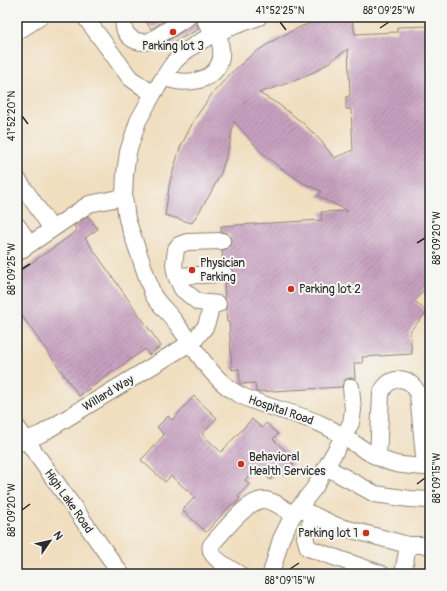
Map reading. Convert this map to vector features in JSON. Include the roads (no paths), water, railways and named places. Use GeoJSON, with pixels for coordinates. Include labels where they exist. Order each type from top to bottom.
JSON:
{"type":"FeatureCollection","features":[{"type":"Feature","properties":{"kind":"street"},"geometry":{"type":"LineString","coordinates":[[17,32],[40,17]]}},
{"type":"Feature","properties":{"kind":"street"},"geometry":{"type":"LineString","coordinates":[[85,17],[130,78],[153,94]]}},
{"type":"Feature","properties":{"kind":"street"},"geometry":{"type":"LineString","coordinates":[[124,17],[123,23],[127,35],[131,40],[137,42],[150,41],[188,17]]}},
{"type":"Feature","properties":{"kind":"street"},"geometry":{"type":"LineString","coordinates":[[164,77],[175,81],[188,83],[205,78],[212,74],[217,67],[221,59],[222,49],[217,29],[204,17]]}},
{"type":"Feature","properties":{"kind":"street","name":"Hospital Road"},"geometry":{"type":"LineString","coordinates":[[259,17],[217,29],[184,52],[164,77],[139,118],[128,152],[124,197],[127,219],[153,295],[158,303],[192,342],[216,375],[239,395],[291,412],[321,424],[378,457],[395,464],[428,467]]}},
{"type":"Feature","properties":{"kind":"street"},"geometry":{"type":"LineString","coordinates":[[17,178],[52,229]]}},
{"type":"Feature","properties":{"kind":"street"},"geometry":{"type":"LineString","coordinates":[[17,253],[89,204],[124,197]]}},
{"type":"Feature","properties":{"kind":"street"},"geometry":{"type":"LineString","coordinates":[[17,226],[30,244]]}},
{"type":"Feature","properties":{"kind":"street"},"geometry":{"type":"LineString","coordinates":[[222,241],[187,242],[179,245],[176,249],[174,265],[176,276],[224,274]]}},
{"type":"Feature","properties":{"kind":"street","name":"Willard Way"},"geometry":{"type":"LineString","coordinates":[[22,443],[41,434],[192,342],[203,343],[209,339],[216,331],[218,322],[218,304],[198,302],[182,289],[176,276]]}},
{"type":"Feature","properties":{"kind":"street"},"geometry":{"type":"LineString","coordinates":[[378,457],[381,394],[385,386],[389,383],[398,379],[404,380],[413,385],[418,394],[428,467]]}},
{"type":"Feature","properties":{"kind":"street"},"geometry":{"type":"LineString","coordinates":[[271,574],[281,539],[296,511],[315,487],[351,423],[353,410],[351,387]]}},
{"type":"Feature","properties":{"kind":"street","name":"High Lake Road"},"geometry":{"type":"LineString","coordinates":[[17,427],[22,443],[121,574]]}},
{"type":"Feature","properties":{"kind":"street"},"geometry":{"type":"LineString","coordinates":[[326,468],[375,494],[430,500]]}},
{"type":"Feature","properties":{"kind":"street"},"geometry":{"type":"LineString","coordinates":[[239,574],[218,560],[211,552],[210,548],[243,510],[258,500],[265,500],[296,511],[314,515],[337,526],[408,545],[430,545]]}},
{"type":"Feature","properties":{"kind":"street"},"geometry":{"type":"LineString","coordinates":[[314,515],[305,537],[308,548],[382,574]]}},
{"type":"Feature","properties":{"kind":"street"},"geometry":{"type":"LineString","coordinates":[[403,574],[408,545]]}},
{"type":"Feature","properties":{"kind":"place","name":"Parking lot 3"},"geometry":{"type":"Point","coordinates":[173,32]}},
{"type":"Feature","properties":{"kind":"place","name":"Physician Parking"},"geometry":{"type":"Point","coordinates":[192,270]}},
{"type":"Feature","properties":{"kind":"place","name":"Parking lot 2"},"geometry":{"type":"Point","coordinates":[291,289]}},
{"type":"Feature","properties":{"kind":"place","name":"Behavioral Health Services"},"geometry":{"type":"Point","coordinates":[241,464]}},
{"type":"Feature","properties":{"kind":"place","name":"Parking lot 1"},"geometry":{"type":"Point","coordinates":[366,533]}}]}
